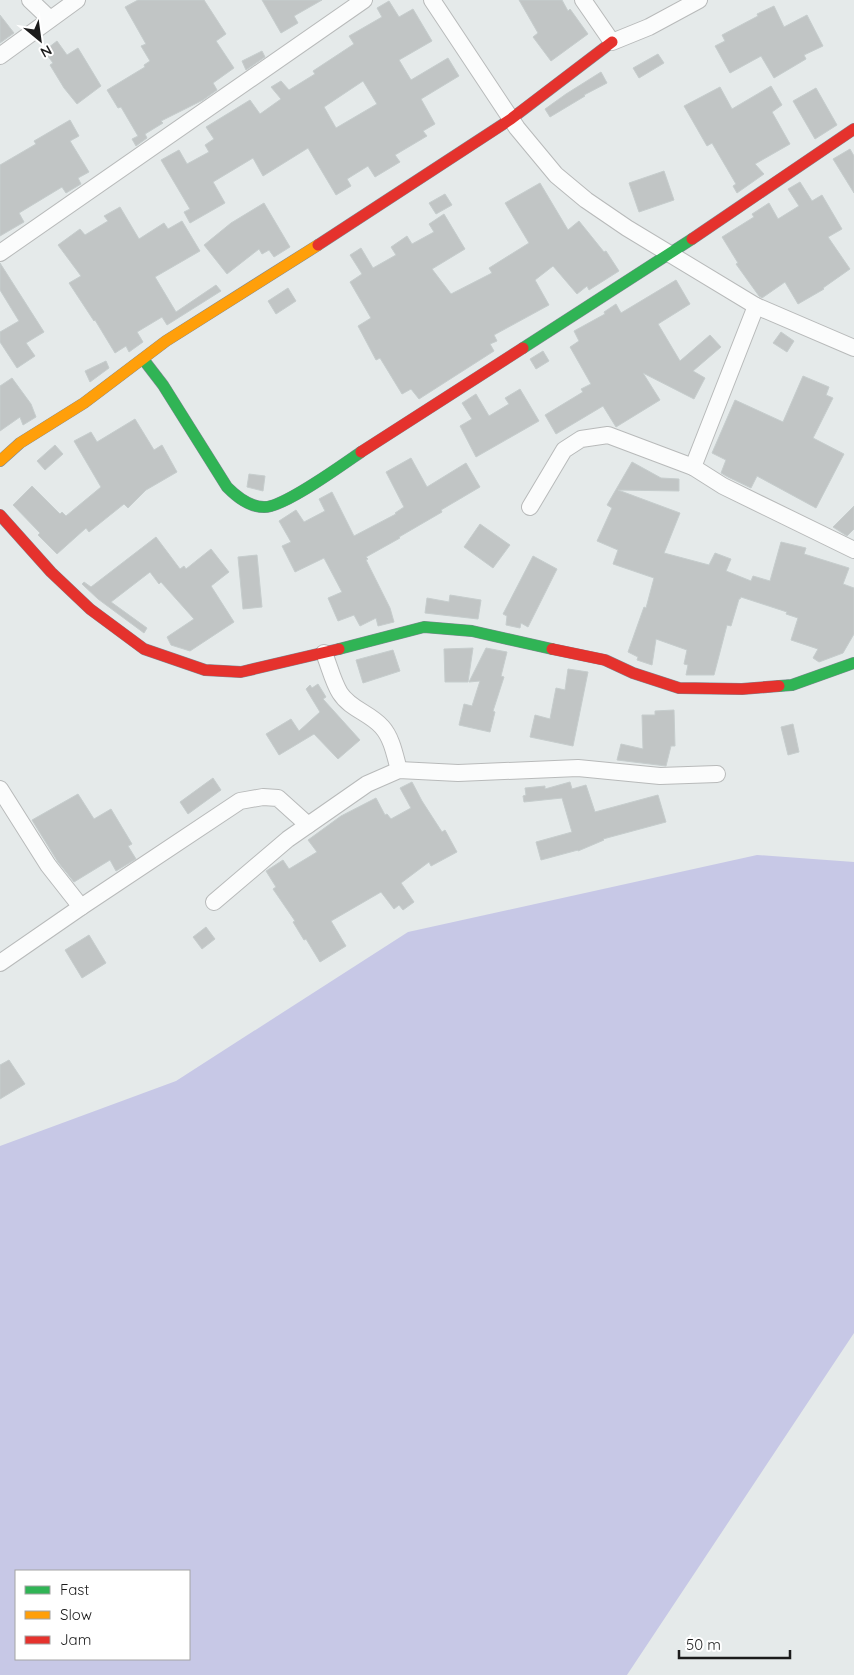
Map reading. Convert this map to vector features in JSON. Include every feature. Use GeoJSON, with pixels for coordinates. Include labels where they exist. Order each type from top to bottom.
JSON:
{"type":"FeatureCollection","features":[{"type":"Feature","properties":{"kind":"street"},"geometry":{"type":"LineString","coordinates":[[30,0],[50,19]]}},
{"type":"Feature","properties":{"kind":"street"},"geometry":{"type":"LineString","coordinates":[[0,56],[76,0]]}},
{"type":"Feature","properties":{"kind":"street"},"geometry":{"type":"LineString","coordinates":[[0,253],[364,0]]}},
{"type":"Feature","properties":{"kind":"street"},"geometry":{"type":"LineString","coordinates":[[432,0],[512,119],[536,151],[556,175],[586,200],[627,228],[756,306],[854,348]]}},
{"type":"Feature","properties":{"kind":"street"},"geometry":{"type":"LineString","coordinates":[[584,0],[612,42]]}},
{"type":"Feature","properties":{"kind":"street"},"geometry":{"type":"LineString","coordinates":[[0,460],[20,443],[84,403],[166,341],[512,119],[612,42],[648,27],[699,0]]}},
{"type":"Feature","properties":{"kind":"street"},"geometry":{"type":"LineString","coordinates":[[143,359],[163,385],[227,487],[238,498],[255,505],[268,507],[287,500],[671,253],[854,129]]}},
{"type":"Feature","properties":{"kind":"street"},"geometry":{"type":"LineString","coordinates":[[692,467],[756,306]]}},
{"type":"Feature","properties":{"kind":"street"},"geometry":{"type":"LineString","coordinates":[[530,507],[564,450],[581,438],[608,435],[692,467],[723,486],[854,550]]}},
{"type":"Feature","properties":{"kind":"street"},"geometry":{"type":"LineString","coordinates":[[0,515],[52,572],[90,609],[144,649],[205,670],[241,672],[424,627],[472,631],[605,660],[633,674],[679,688],[742,689],[792,685],[854,663]]}},
{"type":"Feature","properties":{"kind":"street"},"geometry":{"type":"LineString","coordinates":[[324,653],[340,693],[354,708],[382,727],[392,744],[399,770]]}},
{"type":"Feature","properties":{"kind":"street"},"geometry":{"type":"LineString","coordinates":[[214,902],[308,825],[367,784],[399,770],[458,773],[578,768],[660,776],[717,774]]}},
{"type":"Feature","properties":{"kind":"street"},"geometry":{"type":"LineString","coordinates":[[0,789],[48,865],[80,907]]}},
{"type":"Feature","properties":{"kind":"street"},"geometry":{"type":"LineString","coordinates":[[0,963],[80,907],[240,801],[263,797],[278,798],[308,825]]}},
{"type":"Feature","properties":{"kind":"shaded area"},"geometry":{"type":"Polygon","coordinates":[[[757,855],[854,862],[854,1333],[627,1675],[0,1675],[0,1146],[176,1081],[408,932],[757,855]]]}},
{"type":"Feature","properties":{"kind":"building"},"geometry":{"type":"Polygon","coordinates":[[[138,0],[204,0],[226,34],[216,41],[234,68],[213,83],[217,90],[203,100],[161,121],[163,123],[145,134],[147,138],[136,146],[132,139],[138,136],[121,107],[118,108],[107,90],[145,67],[144,65],[150,61],[141,46],[146,44],[125,7],[138,0]]]}},
{"type":"Feature","properties":{"kind":"building"},"geometry":{"type":"Polygon","coordinates":[[[262,0],[322,0],[294,16],[298,23],[281,33],[262,0]]]}},
{"type":"Feature","properties":{"kind":"building"},"geometry":{"type":"Polygon","coordinates":[[[519,0],[562,0],[568,11],[570,9],[588,34],[551,61],[533,37],[538,33],[519,0]]]}},
{"type":"Feature","properties":{"kind":"building"},"geometry":{"type":"Polygon","coordinates":[[[389,1],[399,17],[413,9],[432,41],[399,60],[411,80],[448,58],[459,76],[421,99],[435,124],[423,131],[427,136],[395,155],[400,162],[375,177],[368,166],[347,179],[351,186],[336,195],[308,148],[263,176],[253,158],[213,182],[225,203],[190,223],[184,212],[190,209],[161,160],[179,150],[187,164],[209,152],[205,145],[214,139],[206,127],[250,100],[260,114],[281,99],[271,87],[281,81],[289,90],[315,74],[313,71],[354,44],[349,36],[382,17],[377,8],[389,1]],[[363,81],[324,107],[336,128],[377,104],[363,81]]]}},
{"type":"Feature","properties":{"kind":"building"},"geometry":{"type":"Polygon","coordinates":[[[774,6],[784,27],[807,15],[823,46],[804,55],[806,59],[774,78],[761,56],[730,73],[715,46],[725,41],[722,35],[774,6]]]}},
{"type":"Feature","properties":{"kind":"building"},"geometry":{"type":"Polygon","coordinates":[[[0,15],[14,33],[0,43],[0,15]]]}},
{"type":"Feature","properties":{"kind":"building"},"geometry":{"type":"Polygon","coordinates":[[[57,41],[67,55],[78,48],[101,86],[77,104],[64,88],[50,65],[53,63],[44,51],[57,41]]]}},
{"type":"Feature","properties":{"kind":"building"},"geometry":{"type":"Polygon","coordinates":[[[262,51],[265,57],[246,70],[242,61],[262,51]]]}},
{"type":"Feature","properties":{"kind":"building"},"geometry":{"type":"Polygon","coordinates":[[[658,54],[664,63],[639,78],[633,68],[658,54]]]}},
{"type":"Feature","properties":{"kind":"building"},"geometry":{"type":"Polygon","coordinates":[[[601,72],[607,83],[550,117],[545,109],[601,72]]]}},
{"type":"Feature","properties":{"kind":"building"},"geometry":{"type":"Polygon","coordinates":[[[771,86],[782,105],[772,112],[790,144],[755,164],[764,174],[737,193],[733,186],[736,184],[712,143],[707,146],[684,106],[720,87],[732,109],[771,86]]]}},
{"type":"Feature","properties":{"kind":"building"},"geometry":{"type":"Polygon","coordinates":[[[816,88],[837,125],[815,139],[793,101],[816,88]]]}},
{"type":"Feature","properties":{"kind":"building"},"geometry":{"type":"Polygon","coordinates":[[[70,120],[79,136],[70,141],[89,172],[78,178],[81,184],[66,193],[62,187],[19,213],[24,222],[0,236],[0,165],[36,144],[34,141],[70,120]]]}},
{"type":"Feature","properties":{"kind":"building"},"geometry":{"type":"Polygon","coordinates":[[[850,149],[854,156],[854,193],[833,159],[850,149]]]}},
{"type":"Feature","properties":{"kind":"building"},"geometry":{"type":"Polygon","coordinates":[[[664,171],[674,200],[639,212],[629,183],[664,171]]]}},
{"type":"Feature","properties":{"kind":"building"},"geometry":{"type":"Polygon","coordinates":[[[800,182],[812,201],[822,195],[842,229],[828,237],[850,269],[824,289],[798,304],[785,282],[762,298],[736,264],[738,263],[722,237],[754,217],[752,214],[769,203],[778,219],[799,206],[788,189],[800,182]]]}},
{"type":"Feature","properties":{"kind":"building"},"geometry":{"type":"Polygon","coordinates":[[[540,183],[568,230],[579,221],[604,252],[606,251],[619,271],[589,290],[587,286],[577,294],[553,266],[535,280],[549,305],[494,335],[497,341],[490,344],[494,351],[419,399],[411,389],[402,394],[380,358],[376,360],[358,326],[371,318],[350,282],[362,274],[350,255],[361,248],[373,268],[396,255],[391,247],[407,236],[412,244],[434,232],[429,224],[444,214],[465,249],[432,269],[451,294],[492,273],[489,268],[529,243],[505,203],[540,183]]]}},
{"type":"Feature","properties":{"kind":"building"},"geometry":{"type":"Polygon","coordinates":[[[445,194],[452,205],[436,214],[429,203],[445,194]]]}},
{"type":"Feature","properties":{"kind":"building"},"geometry":{"type":"Polygon","coordinates":[[[264,203],[290,247],[274,257],[269,250],[262,254],[259,249],[227,274],[204,245],[231,223],[264,203]]]}},
{"type":"Feature","properties":{"kind":"building"},"geometry":{"type":"Polygon","coordinates":[[[120,207],[139,239],[164,223],[168,229],[182,221],[200,251],[155,277],[176,312],[216,285],[221,291],[167,325],[162,317],[137,332],[143,342],[129,352],[126,346],[115,353],[69,283],[81,276],[58,245],[80,229],[85,235],[108,221],[104,216],[120,207]]]}},
{"type":"Feature","properties":{"kind":"building"},"geometry":{"type":"Polygon","coordinates":[[[0,263],[44,332],[26,343],[35,356],[17,368],[0,342],[0,332],[19,321],[0,290],[0,263]]]}},
{"type":"Feature","properties":{"kind":"building"},"geometry":{"type":"Polygon","coordinates":[[[676,280],[690,304],[658,324],[680,361],[710,335],[721,347],[693,371],[705,378],[694,399],[643,373],[660,400],[616,427],[603,406],[556,434],[545,415],[583,392],[581,389],[591,384],[570,347],[579,341],[574,331],[605,314],[604,312],[616,304],[621,313],[676,280]]]}},
{"type":"Feature","properties":{"kind":"building"},"geometry":{"type":"Polygon","coordinates":[[[288,288],[296,301],[276,314],[268,301],[288,288]]]}},
{"type":"Feature","properties":{"kind":"building"},"geometry":{"type":"Polygon","coordinates":[[[781,332],[794,341],[787,352],[773,343],[781,332]]]}},
{"type":"Feature","properties":{"kind":"building"},"geometry":{"type":"Polygon","coordinates":[[[543,351],[549,361],[536,369],[530,359],[543,351]]]}},
{"type":"Feature","properties":{"kind":"building"},"geometry":{"type":"Polygon","coordinates":[[[106,361],[109,368],[90,382],[85,371],[106,361]]]}},
{"type":"Feature","properties":{"kind":"building"},"geometry":{"type":"Polygon","coordinates":[[[803,376],[829,387],[826,395],[833,398],[813,438],[844,454],[816,508],[757,476],[751,488],[728,477],[721,473],[726,460],[712,453],[735,400],[783,422],[803,376]]]}},
{"type":"Feature","properties":{"kind":"building"},"geometry":{"type":"Polygon","coordinates":[[[12,378],[31,404],[36,417],[23,425],[20,417],[0,431],[0,386],[12,378]]]}},
{"type":"Feature","properties":{"kind":"building"},"geometry":{"type":"Polygon","coordinates":[[[520,389],[539,421],[476,457],[460,426],[472,419],[462,403],[476,394],[489,416],[509,404],[505,398],[520,389]]]}},
{"type":"Feature","properties":{"kind":"building"},"geometry":{"type":"Polygon","coordinates":[[[135,419],[154,450],[162,445],[177,472],[146,490],[128,508],[124,504],[89,532],[86,528],[57,554],[13,505],[32,486],[60,514],[62,512],[66,516],[101,487],[74,441],[91,432],[97,442],[135,419]]]}},
{"type":"Feature","properties":{"kind":"building"},"geometry":{"type":"Polygon","coordinates":[[[55,445],[63,454],[45,470],[37,461],[55,445]]]}},
{"type":"Feature","properties":{"kind":"building"},"geometry":{"type":"Polygon","coordinates":[[[411,458],[427,487],[466,463],[480,487],[441,510],[442,512],[400,538],[366,557],[390,608],[394,622],[378,626],[376,618],[360,626],[354,615],[338,621],[328,598],[342,592],[324,558],[295,572],[282,546],[291,542],[279,521],[296,510],[304,522],[325,511],[319,499],[332,492],[354,536],[396,514],[404,507],[386,472],[411,458]]]}},
{"type":"Feature","properties":{"kind":"building"},"geometry":{"type":"Polygon","coordinates":[[[632,462],[661,478],[679,479],[679,491],[618,490],[680,513],[664,553],[709,565],[715,553],[731,559],[726,571],[751,581],[753,576],[770,581],[781,542],[806,548],[804,554],[849,568],[843,584],[854,588],[854,634],[843,653],[819,662],[813,658],[818,649],[791,640],[798,618],[786,614],[787,612],[741,597],[731,626],[727,625],[714,675],[686,675],[688,665],[684,664],[687,650],[656,639],[652,665],[637,660],[638,657],[628,652],[644,607],[646,608],[654,578],[613,564],[618,550],[597,541],[612,508],[607,505],[632,462]]]}},
{"type":"Feature","properties":{"kind":"building"},"geometry":{"type":"Polygon","coordinates":[[[249,474],[265,476],[263,491],[247,487],[249,474]]]}},
{"type":"Feature","properties":{"kind":"building"},"geometry":{"type":"Polygon","coordinates":[[[854,506],[854,529],[847,536],[833,527],[854,506]]]}},
{"type":"Feature","properties":{"kind":"building"},"geometry":{"type":"Polygon","coordinates":[[[480,524],[510,545],[493,568],[464,547],[480,524]]]}},
{"type":"Feature","properties":{"kind":"building"},"geometry":{"type":"Polygon","coordinates":[[[156,537],[180,569],[184,566],[186,569],[211,549],[229,572],[211,586],[234,622],[190,651],[171,645],[167,637],[194,619],[161,582],[159,584],[150,572],[111,602],[147,628],[144,633],[98,599],[82,584],[84,582],[91,587],[156,537]]]}},
{"type":"Feature","properties":{"kind":"building"},"geometry":{"type":"Polygon","coordinates":[[[257,555],[262,607],[243,609],[238,557],[257,555]]]}},
{"type":"Feature","properties":{"kind":"building"},"geometry":{"type":"Polygon","coordinates":[[[533,556],[557,569],[528,627],[521,623],[520,628],[506,625],[507,616],[503,614],[533,556]]]}},
{"type":"Feature","properties":{"kind":"building"},"geometry":{"type":"Polygon","coordinates":[[[450,595],[481,600],[478,619],[425,613],[427,598],[449,602],[450,595]]]}},
{"type":"Feature","properties":{"kind":"building"},"geometry":{"type":"Polygon","coordinates":[[[473,648],[468,682],[445,682],[444,649],[473,648]]]}},
{"type":"Feature","properties":{"kind":"building"},"geometry":{"type":"Polygon","coordinates":[[[486,648],[507,652],[501,676],[504,677],[493,711],[495,712],[490,732],[459,725],[464,704],[472,706],[480,681],[469,682],[486,648]]]}},
{"type":"Feature","properties":{"kind":"building"},"geometry":{"type":"Polygon","coordinates":[[[393,650],[400,671],[363,683],[356,660],[393,650]]]}},
{"type":"Feature","properties":{"kind":"building"},"geometry":{"type":"Polygon","coordinates":[[[568,669],[588,672],[573,746],[530,737],[535,715],[550,719],[556,688],[565,690],[568,669]]]}},
{"type":"Feature","properties":{"kind":"building"},"geometry":{"type":"Polygon","coordinates":[[[318,684],[326,697],[323,699],[360,740],[338,759],[314,734],[279,755],[266,734],[291,719],[299,731],[320,712],[306,689],[310,685],[312,688],[318,684]]]}},
{"type":"Feature","properties":{"kind":"building"},"geometry":{"type":"Polygon","coordinates":[[[674,710],[675,746],[671,746],[666,766],[617,760],[621,744],[643,749],[642,715],[655,715],[655,711],[674,710]]]}},
{"type":"Feature","properties":{"kind":"building"},"geometry":{"type":"Polygon","coordinates":[[[793,724],[799,752],[788,755],[781,727],[793,724]]]}},
{"type":"Feature","properties":{"kind":"building"},"geometry":{"type":"Polygon","coordinates":[[[213,778],[221,790],[188,814],[180,802],[213,778]]]}},
{"type":"Feature","properties":{"kind":"building"},"geometry":{"type":"Polygon","coordinates":[[[412,782],[422,801],[442,832],[445,830],[457,852],[431,866],[429,862],[401,883],[414,902],[403,910],[399,905],[394,909],[381,892],[331,921],[346,946],[320,962],[306,939],[304,940],[293,922],[295,921],[273,889],[276,887],[266,871],[283,860],[289,869],[317,852],[308,840],[341,816],[376,798],[385,815],[387,814],[391,819],[411,808],[400,788],[412,782]]]}},
{"type":"Feature","properties":{"kind":"building"},"geometry":{"type":"Polygon","coordinates":[[[570,782],[572,789],[586,785],[595,812],[658,795],[666,822],[603,839],[578,851],[541,860],[536,842],[572,832],[562,798],[524,802],[525,788],[545,786],[545,789],[570,782]]]}},
{"type":"Feature","properties":{"kind":"building"},"geometry":{"type":"Polygon","coordinates":[[[78,794],[94,819],[111,809],[132,844],[128,846],[136,859],[116,871],[110,860],[74,882],[58,862],[32,820],[78,794]]]}},
{"type":"Feature","properties":{"kind":"building"},"geometry":{"type":"Polygon","coordinates":[[[206,927],[215,939],[202,949],[193,937],[206,927]]]}},
{"type":"Feature","properties":{"kind":"building"},"geometry":{"type":"Polygon","coordinates":[[[89,935],[106,963],[82,978],[65,950],[89,935]]]}},
{"type":"Feature","properties":{"kind":"building"},"geometry":{"type":"Polygon","coordinates":[[[9,1060],[25,1084],[0,1099],[0,1065],[9,1060]]]}},
{"type":"Feature","properties":{"kind":"traffic: fast"},"geometry":{"type":"LineString","coordinates":[[523,348],[692,239]]}},
{"type":"Feature","properties":{"kind":"traffic: fast"},"geometry":{"type":"LineString","coordinates":[[143,359],[163,385],[227,487],[248,503],[264,507],[284,501],[313,485],[361,452]]}},
{"type":"Feature","properties":{"kind":"traffic: fast"},"geometry":{"type":"LineString","coordinates":[[339,649],[424,627],[472,631],[552,649]]}},
{"type":"Feature","properties":{"kind":"traffic: fast"},"geometry":{"type":"LineString","coordinates":[[779,686],[792,685],[854,663]]}},
{"type":"Feature","properties":{"kind":"traffic: slow"},"geometry":{"type":"LineString","coordinates":[[0,461],[20,443],[84,403],[166,341],[318,245]]}},
{"type":"Feature","properties":{"kind":"traffic: jam"},"geometry":{"type":"LineString","coordinates":[[318,245],[511,119],[612,42]]}},
{"type":"Feature","properties":{"kind":"traffic: jam"},"geometry":{"type":"LineString","coordinates":[[692,239],[854,129]]}},
{"type":"Feature","properties":{"kind":"traffic: jam"},"geometry":{"type":"LineString","coordinates":[[361,452],[523,348]]}},
{"type":"Feature","properties":{"kind":"traffic: jam"},"geometry":{"type":"LineString","coordinates":[[0,515],[51,572],[90,609],[144,649],[205,670],[241,672],[339,649]]}},
{"type":"Feature","properties":{"kind":"traffic: jam"},"geometry":{"type":"LineString","coordinates":[[552,649],[605,660],[633,673],[679,688],[742,689],[779,686]]}}]}
